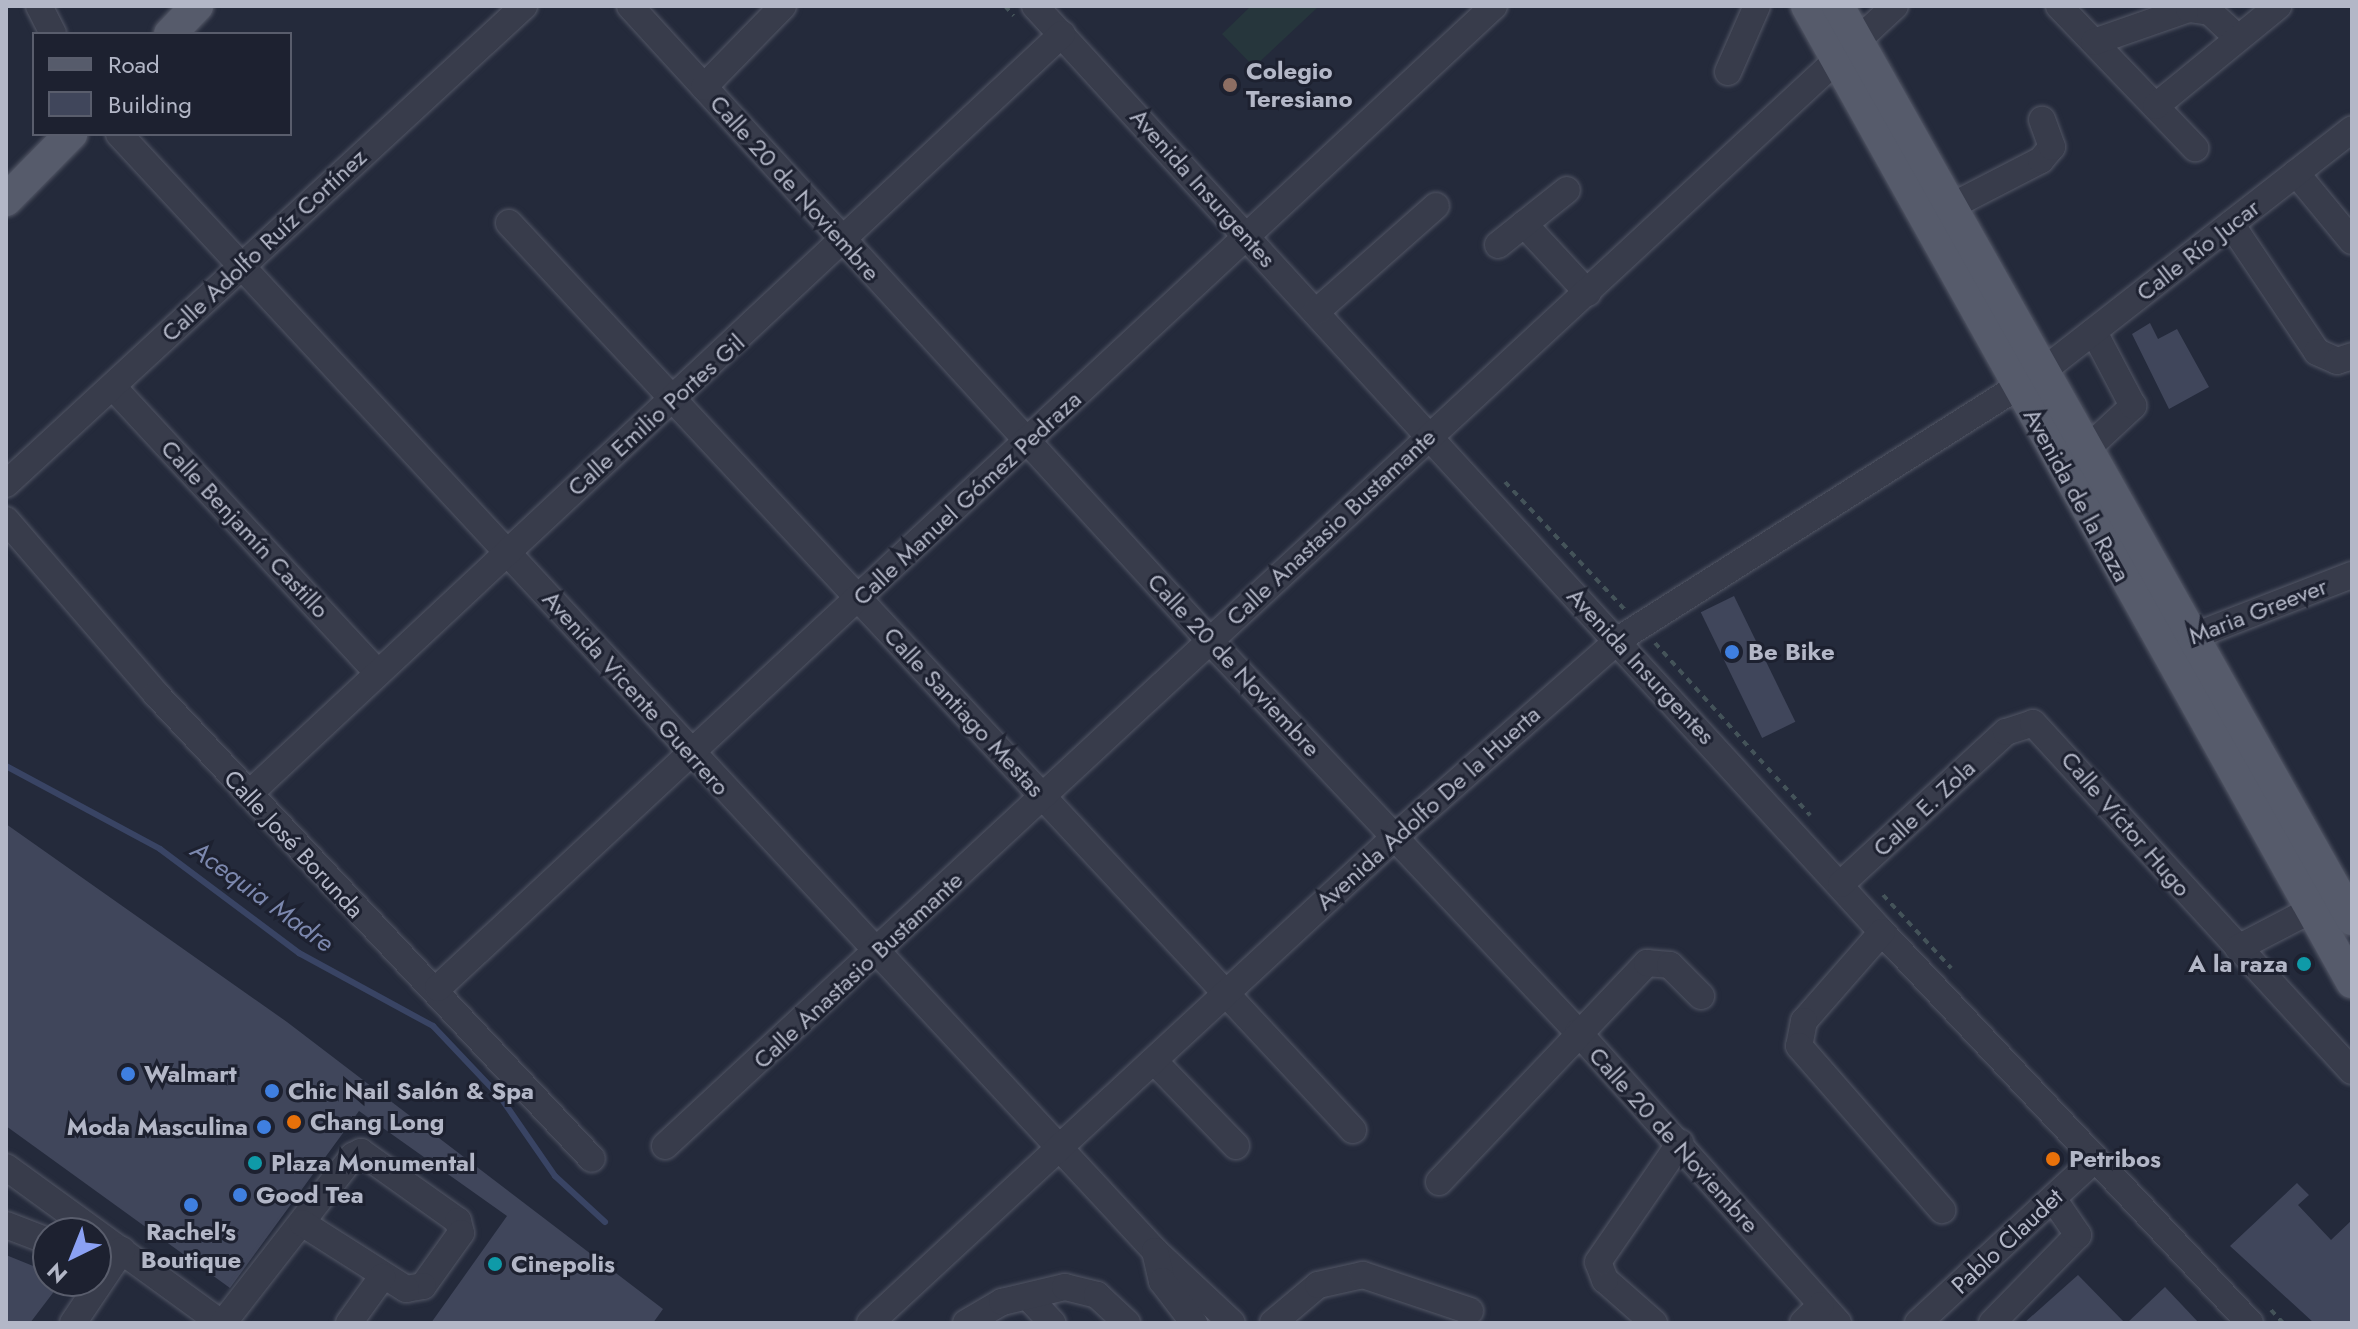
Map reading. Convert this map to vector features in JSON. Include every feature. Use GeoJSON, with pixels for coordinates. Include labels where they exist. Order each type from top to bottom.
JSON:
{"type":"FeatureCollection","features":[{"type":"Feature","properties":{"kind":"main road"},"geometry":{"type":"LineString","coordinates":[[172,32],[197,6]]}},
{"type":"Feature","properties":{"kind":"main road","name":"Avenida de la Raza"},"geometry":{"type":"LineString","coordinates":[[1807,6],[1847,51],[1950,207],[2088,448],[2178,642],[2311,910],[2352,982]]}},
{"type":"Feature","properties":{"kind":"main road","name":"Avenida de la Raza"},"geometry":{"type":"LineString","coordinates":[[1838,6],[1847,51],[2017,387],[2352,919]]}},
{"type":"Feature","properties":{"kind":"main road"},"geometry":{"type":"LineString","coordinates":[[6,200],[69,136]]}},
{"type":"Feature","properties":{"kind":"street"},"geometry":{"type":"LineString","coordinates":[[39,6],[52,32]]}},
{"type":"Feature","properties":{"kind":"street","name":"Calle Adolfo Ruíz Cortínez"},"geometry":{"type":"LineString","coordinates":[[6,484],[524,6]]}},
{"type":"Feature","properties":{"kind":"street","name":"Calle 20 de Noviembre"},"geometry":{"type":"LineString","coordinates":[[630,6],[1210,641],[1396,836],[1680,1143],[1820,1317]]}},
{"type":"Feature","properties":{"kind":"street"},"geometry":{"type":"LineString","coordinates":[[704,87],[783,6]]}},
{"type":"Feature","properties":{"kind":"street","name":"Avenida Insurgentes"},"geometry":{"type":"LineString","coordinates":[[1035,6],[1428,436],[1628,633],[1850,876],[1882,932],[2095,1159],[2256,1311]]}},
{"type":"Feature","properties":{"kind":"street","name":"Calle Manuel Gómez Pedraza"},"geometry":{"type":"LineString","coordinates":[[438,988],[859,600],[1494,6]]}},
{"type":"Feature","properties":{"kind":"street"},"geometry":{"type":"LineString","coordinates":[[1728,72],[1757,6]]}},
{"type":"Feature","properties":{"kind":"street","name":"Calle Anastasio Bustamante"},"geometry":{"type":"LineString","coordinates":[[665,1146],[877,953],[1428,436],[1588,293],[1895,6]]}},
{"type":"Feature","properties":{"kind":"street"},"geometry":{"type":"LineString","coordinates":[[2059,6],[2195,148]]}},
{"type":"Feature","properties":{"kind":"street"},"geometry":{"type":"LineString","coordinates":[[2156,106],[2236,36],[2278,6]]}},
{"type":"Feature","properties":{"kind":"street"},"geometry":{"type":"LineString","coordinates":[[2094,42],[2189,9],[2210,12],[2236,36]]}},
{"type":"Feature","properties":{"kind":"street","name":"Calle Emilio Portes Gil"},"geometry":{"type":"LineString","coordinates":[[249,794],[507,551],[844,243],[1062,34]]}},
{"type":"Feature","properties":{"kind":"street"},"geometry":{"type":"LineString","coordinates":[[1950,207],[2041,160],[2052,147],[2042,120]]}},
{"type":"Feature","properties":{"kind":"street","name":"Calle Río Jucar"},"geometry":{"type":"LineString","coordinates":[[2044,370],[2352,129]]}},
{"type":"Feature","properties":{"kind":"street","name":"Avenida Vicente Guerrero"},"geometry":{"type":"LineString","coordinates":[[121,136],[242,263],[690,754],[1155,1251],[1232,1323]]}},
{"type":"Feature","properties":{"kind":"street"},"geometry":{"type":"LineString","coordinates":[[2296,173],[2352,241]]}},
{"type":"Feature","properties":{"kind":"street"},"geometry":{"type":"LineString","coordinates":[[1498,245],[1567,190]]}},
{"type":"Feature","properties":{"kind":"street"},"geometry":{"type":"LineString","coordinates":[[1316,312],[1436,206]]}},
{"type":"Feature","properties":{"kind":"street","name":"Calle Santiago Mestas"},"geometry":{"type":"LineString","coordinates":[[509,223],[1353,1130]]}},
{"type":"Feature","properties":{"kind":"street"},"geometry":{"type":"LineString","coordinates":[[1524,224],[1588,293]]}},
{"type":"Feature","properties":{"kind":"street"},"geometry":{"type":"LineString","coordinates":[[2231,224],[2317,352],[2337,361],[2352,356]]}},
{"type":"Feature","properties":{"kind":"street"},"geometry":{"type":"LineString","coordinates":[[2088,448],[2133,406],[2094,332]]}},
{"type":"Feature","properties":{"kind":"street","name":"Avenida Adolfo De la Huerta"},"geometry":{"type":"LineString","coordinates":[[884,1319],[1060,1149],[1396,836],[1628,633],[2044,370]]}},
{"type":"Feature","properties":{"kind":"street","name":"Calle Benjamín Castillo"},"geometry":{"type":"LineString","coordinates":[[113,387],[377,672]]}},
{"type":"Feature","properties":{"kind":"street","name":"Calle José Borunda"},"geometry":{"type":"LineString","coordinates":[[6,520],[367,924],[438,988],[592,1159]]}},
{"type":"Feature","properties":{"kind":"street","name":"Maria Greever"},"geometry":{"type":"LineString","coordinates":[[2178,642],[2352,575]]}},
{"type":"Feature","properties":{"kind":"street","name":"Calle Víctor Hugo"},"geometry":{"type":"LineString","coordinates":[[2006,732],[2024,722],[2041,727],[2352,1071]]}},
{"type":"Feature","properties":{"kind":"street","name":"Calle E. Zola"},"geometry":{"type":"LineString","coordinates":[[1850,876],[2006,732]]}},
{"type":"Feature","properties":{"kind":"street"},"geometry":{"type":"LineString","coordinates":[[2238,948],[2311,910]]}},
{"type":"Feature","properties":{"kind":"street"},"geometry":{"type":"LineString","coordinates":[[1882,932],[1799,1029],[1799,1046],[1942,1210]]}},
{"type":"Feature","properties":{"kind":"street"},"geometry":{"type":"LineString","coordinates":[[1439,1182],[1578,1032],[1647,963],[1670,965],[1701,996]]}},
{"type":"Feature","properties":{"kind":"street"},"geometry":{"type":"LineString","coordinates":[[1154,1061],[1236,1146]]}},
{"type":"Feature","properties":{"kind":"street"},"geometry":{"type":"LineString","coordinates":[[1654,1323],[1605,1280],[1598,1262],[1680,1143]]}},
{"type":"Feature","properties":{"kind":"street"},"geometry":{"type":"LineString","coordinates":[[112,1245],[222,1323],[302,1223],[361,1152],[458,1221],[461,1233],[423,1286],[406,1289],[382,1277],[302,1223]]}},
{"type":"Feature","properties":{"kind":"street","name":"Pablo Claudet"},"geometry":{"type":"LineString","coordinates":[[1918,1323],[2095,1159]]}},
{"type":"Feature","properties":{"kind":"street"},"geometry":{"type":"LineString","coordinates":[[6,1167],[66,1217]]}},
{"type":"Feature","properties":{"kind":"street"},"geometry":{"type":"LineString","coordinates":[[1992,1323],[2078,1235],[2054,1200]]}},
{"type":"Feature","properties":{"kind":"street"},"geometry":{"type":"LineString","coordinates":[[6,1225],[32,1235]]}},
{"type":"Feature","properties":{"kind":"street"},"geometry":{"type":"LineString","coordinates":[[73,1323],[122,1250]]}},
{"type":"Feature","properties":{"kind":"street","name":"Avenida Vicente Guerrero"},"geometry":{"type":"LineString","coordinates":[[1155,1251],[1162,1281],[1194,1323]]}},
{"type":"Feature","properties":{"kind":"street"},"geometry":{"type":"LineString","coordinates":[[1273,1323],[1318,1285],[1363,1275],[1473,1319]]}},
{"type":"Feature","properties":{"kind":"street"},"geometry":{"type":"LineString","coordinates":[[349,1323],[382,1277]]}},
{"type":"Feature","properties":{"kind":"street"},"geometry":{"type":"LineString","coordinates":[[966,1323],[1002,1302],[1030,1299],[1065,1287],[1081,1288],[1127,1323]]}},
{"type":"Feature","properties":{"kind":"street"},"geometry":{"type":"LineString","coordinates":[[1030,1299],[1052,1323]]}},
{"type":"Feature","properties":{"kind":"path"},"geometry":{"type":"LineString","coordinates":[[1500,477],[1628,633],[1816,822]]}},
{"type":"Feature","properties":{"kind":"path"},"geometry":{"type":"LineString","coordinates":[[1850,876],[1956,973]]}},
{"type":"Feature","properties":{"kind":"path"},"geometry":{"type":"LineString","coordinates":[[2256,1311],[2283,1323]]}},
{"type":"Feature","properties":{"kind":"shaded area"},"geometry":{"type":"Polygon","coordinates":[[[1251,6],[1318,7],[1254,67],[1222,34],[1251,6]]]}},
{"type":"Feature","properties":{"kind":"building"},"geometry":{"type":"Polygon","coordinates":[[[2150,323],[2158,339],[2177,329],[2209,387],[2169,409],[2132,334],[2150,323]]]}},
{"type":"Feature","properties":{"kind":"building"},"geometry":{"type":"Polygon","coordinates":[[[1734,596],[1795,722],[1762,738],[1701,612],[1734,596]]]}},
{"type":"Feature","properties":{"kind":"building"},"geometry":{"type":"Polygon","coordinates":[[[6,824],[287,1022],[663,1309],[653,1323],[431,1323],[507,1216],[359,1111],[230,1288],[6,1126],[6,824]]]}},
{"type":"Feature","properties":{"kind":"building"},"geometry":{"type":"Polygon","coordinates":[[[2297,1183],[2309,1195],[2298,1205],[2331,1240],[2352,1220],[2352,1323],[2314,1323],[2230,1246],[2297,1183]]]}},
{"type":"Feature","properties":{"kind":"building"},"geometry":{"type":"Polygon","coordinates":[[[6,1255],[32,1266],[32,1297],[50,1297],[30,1323],[6,1323],[6,1255]]]}},
{"type":"Feature","properties":{"kind":"building"},"geometry":{"type":"Polygon","coordinates":[[[2078,1275],[2125,1323],[2024,1323],[2078,1275]]]}},
{"type":"Feature","properties":{"kind":"building"},"geometry":{"type":"Polygon","coordinates":[[[2165,1287],[2199,1323],[2127,1323],[2165,1287]]]}},
{"type":"Feature","properties":{"kind":"waterway","name":"Acequia Madre"},"geometry":{"type":"LineString","coordinates":[[6,766],[160,849],[299,953],[433,1026],[501,1098],[555,1176],[605,1222]]}},
{"type":"Feature","properties":{"kind":"place","name":"Colegio Teresiano"},"geometry":{"type":"Point","coordinates":[1230,85]}},
{"type":"Feature","properties":{"kind":"place","name":"Be Bike"},"geometry":{"type":"Point","coordinates":[1732,652]}},
{"type":"Feature","properties":{"kind":"place","name":"A la raza"},"geometry":{"type":"Point","coordinates":[2304,964]}},
{"type":"Feature","properties":{"kind":"place","name":"Walmart"},"geometry":{"type":"Point","coordinates":[128,1074]}},
{"type":"Feature","properties":{"kind":"place","name":"Chic Nail Salón & Spa"},"geometry":{"type":"Point","coordinates":[272,1091]}},
{"type":"Feature","properties":{"kind":"place","name":"Chang Long"},"geometry":{"type":"Point","coordinates":[294,1122]}},
{"type":"Feature","properties":{"kind":"place","name":"Moda Masculina"},"geometry":{"type":"Point","coordinates":[264,1127]}},
{"type":"Feature","properties":{"kind":"place","name":"Petribos"},"geometry":{"type":"Point","coordinates":[2053,1159]}},
{"type":"Feature","properties":{"kind":"place","name":"Plaza Monumental"},"geometry":{"type":"Point","coordinates":[255,1163]}},
{"type":"Feature","properties":{"kind":"place","name":"Good Tea"},"geometry":{"type":"Point","coordinates":[240,1195]}},
{"type":"Feature","properties":{"kind":"place","name":"Rachel's Boutique"},"geometry":{"type":"Point","coordinates":[191,1205]}},
{"type":"Feature","properties":{"kind":"place","name":"Cinepolis"},"geometry":{"type":"Point","coordinates":[495,1264]}}]}
